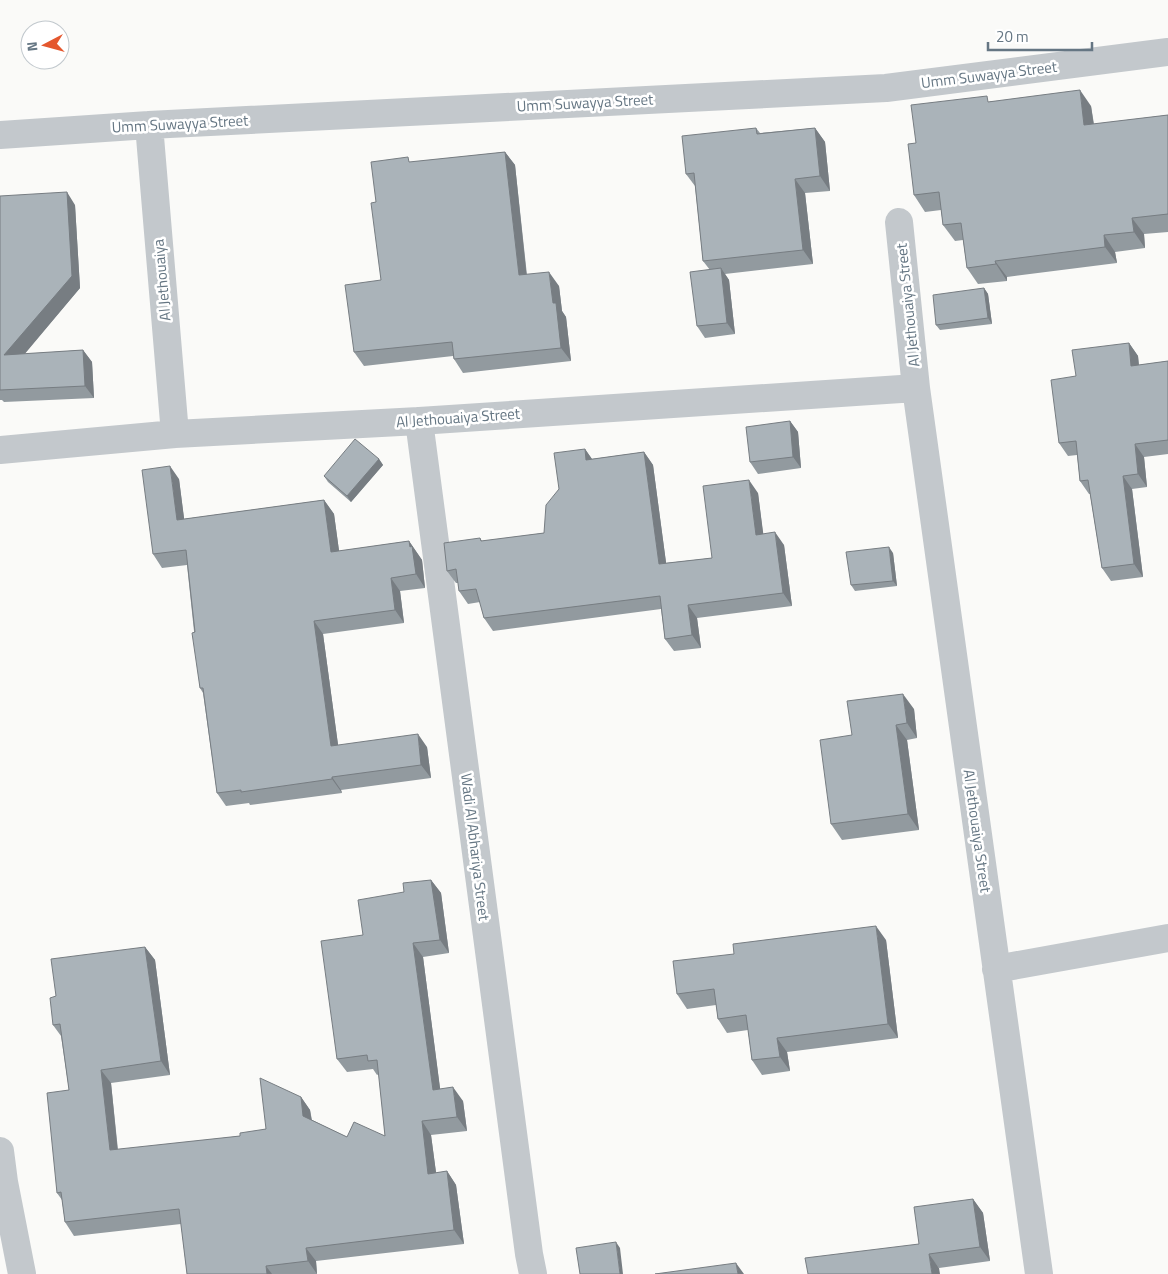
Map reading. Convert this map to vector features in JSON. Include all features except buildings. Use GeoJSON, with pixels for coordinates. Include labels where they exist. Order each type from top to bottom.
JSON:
{"type":"FeatureCollection","features":[{"type":"Feature","properties":{"kind":"street","name":"Umm Suwayya Street"},"geometry":{"type":"LineString","coordinates":[[0,135],[149,125],[886,88],[1168,52]]}},
{"type":"Feature","properties":{"kind":"street","name":"Al Jethouaiya"},"geometry":{"type":"LineString","coordinates":[[149,125],[175,434]]}},
{"type":"Feature","properties":{"kind":"street","name":"Al Jethouaiya Street"},"geometry":{"type":"LineString","coordinates":[[900,222],[916,388],[1039,1274]]}},
{"type":"Feature","properties":{"kind":"street","name":"Al Jethouaiya Street"},"geometry":{"type":"LineString","coordinates":[[0,450],[175,434],[419,421],[916,388]]}},
{"type":"Feature","properties":{"kind":"street","name":"Wadi Al Abhariya Street"},"geometry":{"type":"LineString","coordinates":[[419,421],[526,1235],[533,1274]]}},
{"type":"Feature","properties":{"kind":"street"},"geometry":{"type":"LineString","coordinates":[[996,969],[1168,938]]}},
{"type":"Feature","properties":{"kind":"street"},"geometry":{"type":"LineString","coordinates":[[0,1151],[2,1182],[22,1274]]}}]}
